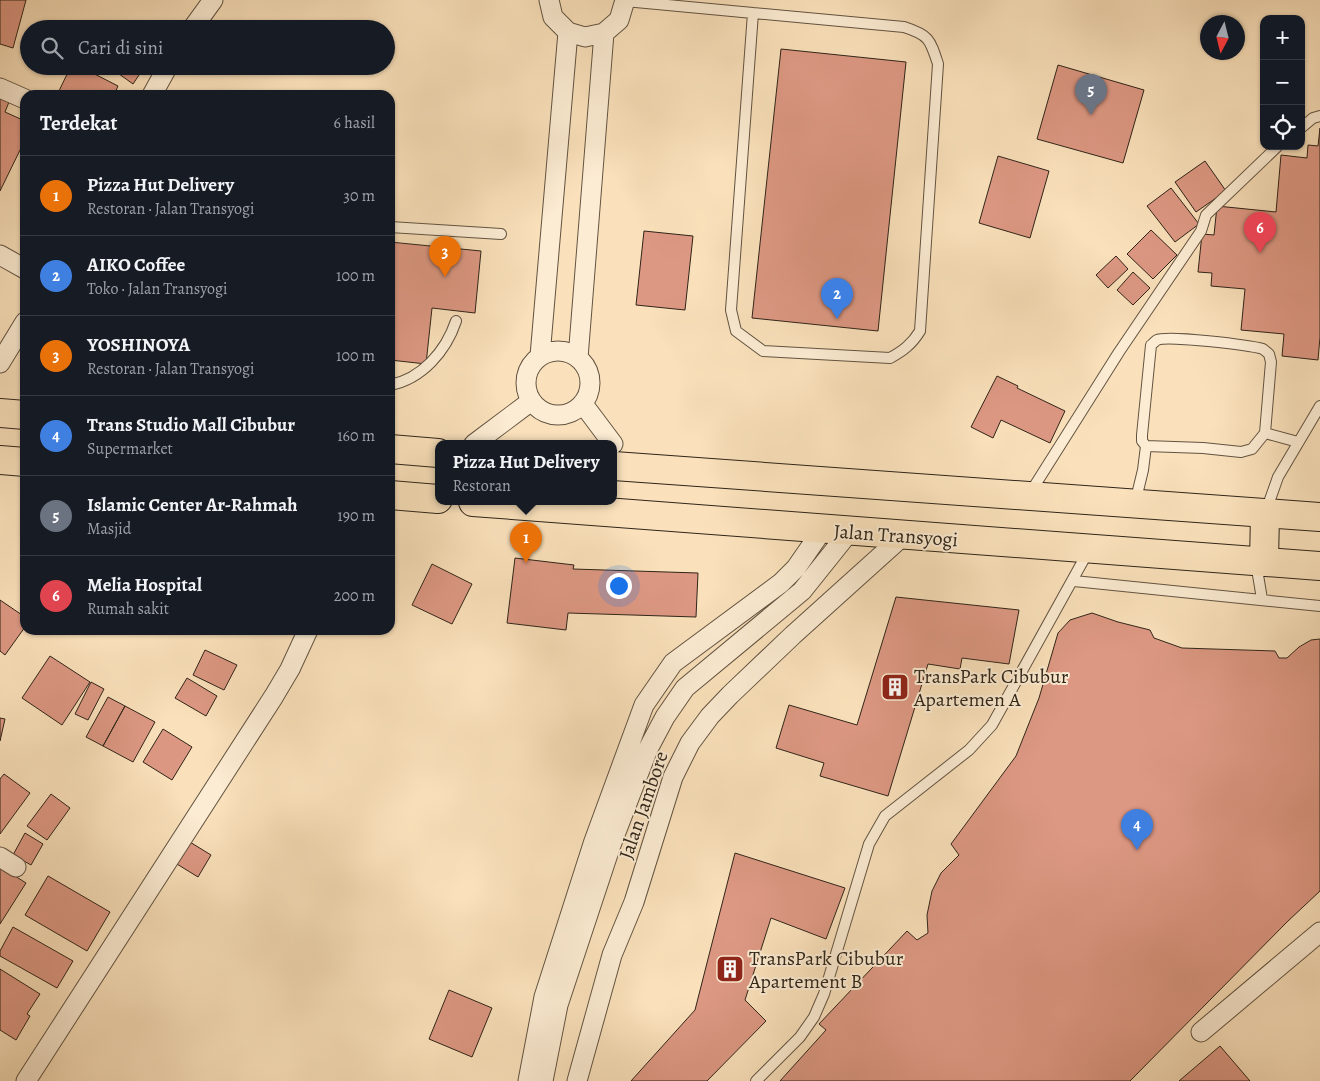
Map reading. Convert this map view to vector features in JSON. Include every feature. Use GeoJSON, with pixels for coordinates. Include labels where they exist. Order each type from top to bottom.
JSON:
{"type":"FeatureCollection","features":[{"type":"Feature","properties":{"kind":"highway"},"geometry":{"type":"LineString","coordinates":[[0,413],[20,415]]}},
{"type":"Feature","properties":{"kind":"highway"},"geometry":{"type":"LineString","coordinates":[[395,449],[435,452]]}},
{"type":"Feature","properties":{"kind":"highway"},"geometry":{"type":"LineString","coordinates":[[0,460],[20,462]]}},
{"type":"Feature","properties":{"kind":"highway"},"geometry":{"type":"LineString","coordinates":[[622,466],[1320,517]]}},
{"type":"Feature","properties":{"kind":"highway"},"geometry":{"type":"LineString","coordinates":[[395,495],[435,499]]}},
{"type":"Feature","properties":{"kind":"highway","name":"Jalan Transyogi"},"geometry":{"type":"LineString","coordinates":[[512,505],[1320,566]]}},
{"type":"Feature","properties":{"kind":"highway"},"geometry":{"type":"LineString","coordinates":[[1260,562],[1265,513]]}},
{"type":"Feature","properties":{"kind":"street"},"geometry":{"type":"LineString","coordinates":[[199,20],[213,0]]}},
{"type":"Feature","properties":{"kind":"street"},"geometry":{"type":"LineString","coordinates":[[549,0],[553,17],[568,32],[585,37],[604,33],[619,20],[625,1]]}},
{"type":"Feature","properties":{"kind":"street"},"geometry":{"type":"LineString","coordinates":[[540,356],[568,32]]}},
{"type":"Feature","properties":{"kind":"street"},"geometry":{"type":"LineString","coordinates":[[578,358],[604,33]]}},
{"type":"Feature","properties":{"kind":"street"},"geometry":{"type":"LineString","coordinates":[[155,90],[163,75]]}},
{"type":"Feature","properties":{"kind":"street"},"geometry":{"type":"LineString","coordinates":[[0,88],[20,97]]}},
{"type":"Feature","properties":{"kind":"street"},"geometry":{"type":"LineString","coordinates":[[0,255],[20,266]]}},
{"type":"Feature","properties":{"kind":"street"},"geometry":{"type":"LineString","coordinates":[[0,363],[20,330]]}},
{"type":"Feature","properties":{"kind":"street"},"geometry":{"type":"LineString","coordinates":[[553,351],[566,352],[578,358],[588,372],[590,389],[583,404],[566,415],[546,414],[530,402],[524,385],[528,368],[540,356],[553,351]]}},
{"type":"Feature","properties":{"kind":"street"},"geometry":{"type":"LineString","coordinates":[[479,440],[530,402]]}},
{"type":"Feature","properties":{"kind":"street"},"geometry":{"type":"LineString","coordinates":[[583,404],[609,440]]}},
{"type":"Feature","properties":{"kind":"street"},"geometry":{"type":"LineString","coordinates":[[617,454],[622,466]]}},
{"type":"Feature","properties":{"kind":"street"},"geometry":{"type":"LineString","coordinates":[[528,1081],[544,997],[594,841],[644,705],[673,664],[781,583],[796,568],[823,529]]}},
{"type":"Feature","properties":{"kind":"street"},"geometry":{"type":"LineString","coordinates":[[543,1081],[558,1005],[611,845],[648,749],[665,718],[686,688],[802,591],[850,531]]}},
{"type":"Feature","properties":{"kind":"street","name":"Jalan Jambore"},"geometry":{"type":"LineString","coordinates":[[576,1081],[612,955],[634,902],[673,777],[690,743],[710,716],[730,695],[793,635],[904,535]]}},
{"type":"Feature","properties":{"kind":"street"},"geometry":{"type":"LineString","coordinates":[[26,1081],[274,696],[290,669],[306,635]]}},
{"type":"Feature","properties":{"kind":"street"},"geometry":{"type":"LineString","coordinates":[[673,664],[686,688]]}},
{"type":"Feature","properties":{"kind":"street"},"geometry":{"type":"LineString","coordinates":[[644,705],[665,718]]}},
{"type":"Feature","properties":{"kind":"street"},"geometry":{"type":"LineString","coordinates":[[1201,1032],[1320,932]]}},
{"type":"Feature","properties":{"kind":"lane"},"geometry":{"type":"LineString","coordinates":[[625,1],[904,27],[923,33],[932,47],[938,64],[920,331],[903,352],[890,358],[763,351],[736,331],[731,310],[753,13]]}},
{"type":"Feature","properties":{"kind":"lane"},"geometry":{"type":"LineString","coordinates":[[1305,125],[1313,118],[1320,116]]}},
{"type":"Feature","properties":{"kind":"lane"},"geometry":{"type":"LineString","coordinates":[[1028,496],[1119,352],[1201,231],[1206,215],[1274,150]]}},
{"type":"Feature","properties":{"kind":"lane"},"geometry":{"type":"LineString","coordinates":[[395,227],[501,234]]}},
{"type":"Feature","properties":{"kind":"lane"},"geometry":{"type":"LineString","coordinates":[[395,383],[403,382],[419,373],[429,364],[451,337],[456,321]]}},
{"type":"Feature","properties":{"kind":"lane"},"geometry":{"type":"LineString","coordinates":[[1135,503],[1143,470],[1146,446],[1142,441],[1142,435],[1151,345],[1163,339],[1210,341],[1255,346],[1269,354],[1271,362],[1265,433],[1252,449],[1241,452],[1202,448],[1146,446]]}},
{"type":"Feature","properties":{"kind":"lane"},"geometry":{"type":"LineString","coordinates":[[1265,513],[1278,477],[1298,442],[1310,426],[1320,406]]}},
{"type":"Feature","properties":{"kind":"lane"},"geometry":{"type":"LineString","coordinates":[[1265,433],[1298,442]]}},
{"type":"Feature","properties":{"kind":"lane"},"geometry":{"type":"LineString","coordinates":[[756,1081],[800,1037],[814,1017],[826,985],[869,844],[885,816],[969,750],[992,725],[1090,549]]}},
{"type":"Feature","properties":{"kind":"lane"},"geometry":{"type":"LineString","coordinates":[[1260,562],[1262,599]]}},
{"type":"Feature","properties":{"kind":"lane"},"geometry":{"type":"LineString","coordinates":[[1074,580],[1320,606]]}},
{"type":"Feature","properties":{"kind":"building"},"geometry":{"type":"Polygon","coordinates":[[[0,0],[26,0],[13,48],[0,44],[0,0]]]}},
{"type":"Feature","properties":{"kind":"building"},"geometry":{"type":"Polygon","coordinates":[[[781,49],[906,62],[878,331],[752,318],[781,49]]]}},
{"type":"Feature","properties":{"kind":"building"},"geometry":{"type":"Polygon","coordinates":[[[1058,65],[1144,90],[1123,163],[1037,139],[1058,65]]]}},
{"type":"Feature","properties":{"kind":"building"},"geometry":{"type":"Polygon","coordinates":[[[67,75],[97,75],[118,86],[116,90],[59,90],[67,75]]]}},
{"type":"Feature","properties":{"kind":"building"},"geometry":{"type":"Polygon","coordinates":[[[120,75],[139,75],[133,84],[120,75]]]}},
{"type":"Feature","properties":{"kind":"building"},"geometry":{"type":"Polygon","coordinates":[[[0,98],[9,102],[5,112],[20,119],[20,150],[0,191],[0,98]]]}},
{"type":"Feature","properties":{"kind":"building"},"geometry":{"type":"Polygon","coordinates":[[[1320,128],[1320,337],[1318,360],[1282,356],[1284,334],[1241,330],[1245,289],[1211,286],[1212,273],[1198,272],[1202,234],[1214,235],[1217,206],[1276,212],[1281,155],[1307,158],[1308,145],[1318,146],[1320,128]]]}},
{"type":"Feature","properties":{"kind":"building"},"geometry":{"type":"Polygon","coordinates":[[[998,156],[1049,171],[1030,238],[979,223],[998,156]]]}},
{"type":"Feature","properties":{"kind":"building"},"geometry":{"type":"Polygon","coordinates":[[[1205,161],[1226,191],[1196,212],[1175,182],[1205,161]]]}},
{"type":"Feature","properties":{"kind":"building"},"geometry":{"type":"Polygon","coordinates":[[[1171,188],[1199,224],[1175,242],[1147,206],[1171,188]]]}},
{"type":"Feature","properties":{"kind":"building"},"geometry":{"type":"Polygon","coordinates":[[[1151,230],[1177,255],[1153,279],[1127,254],[1151,230]]]}},
{"type":"Feature","properties":{"kind":"building"},"geometry":{"type":"Polygon","coordinates":[[[644,231],[693,236],[685,310],[636,305],[644,231]]]}},
{"type":"Feature","properties":{"kind":"building"},"geometry":{"type":"Polygon","coordinates":[[[395,242],[481,251],[475,313],[432,308],[426,364],[395,361],[395,242]]]}},
{"type":"Feature","properties":{"kind":"building"},"geometry":{"type":"Polygon","coordinates":[[[1116,256],[1128,269],[1108,288],[1096,275],[1116,256]]]}},
{"type":"Feature","properties":{"kind":"building"},"geometry":{"type":"Polygon","coordinates":[[[1133,272],[1150,288],[1133,305],[1117,290],[1133,272]]]}},
{"type":"Feature","properties":{"kind":"building"},"geometry":{"type":"Polygon","coordinates":[[[997,376],[1018,386],[1017,388],[1065,411],[1050,443],[1001,420],[993,438],[971,427],[997,376]]]}},
{"type":"Feature","properties":{"kind":"building"},"geometry":{"type":"Polygon","coordinates":[[[515,558],[574,565],[573,569],[698,573],[696,617],[568,613],[566,630],[507,623],[515,558]]]}},
{"type":"Feature","properties":{"kind":"building"},"geometry":{"type":"Polygon","coordinates":[[[432,564],[472,584],[452,624],[412,605],[432,564]]]}},
{"type":"Feature","properties":{"kind":"building","name":"TransPark Cibubur Apartemen A"},"geometry":{"type":"Polygon","coordinates":[[[896,597],[1019,610],[1009,664],[962,658],[960,669],[928,664],[888,796],[820,776],[824,763],[776,748],[789,705],[857,725],[896,597]]]}},
{"type":"Feature","properties":{"kind":"building"},"geometry":{"type":"Polygon","coordinates":[[[0,600],[20,614],[20,634],[5,655],[0,651],[0,600]]]}},
{"type":"Feature","properties":{"kind":"building"},"geometry":{"type":"Polygon","coordinates":[[[1092,613],[1150,630],[1154,638],[1182,648],[1275,651],[1279,658],[1287,658],[1299,647],[1311,640],[1320,639],[1320,891],[1130,1081],[780,1081],[826,1030],[819,1024],[907,931],[917,940],[928,933],[927,915],[932,891],[941,873],[959,855],[951,844],[1016,756],[1039,698],[1058,633],[1070,620],[1092,613]]]}},
{"type":"Feature","properties":{"kind":"building"},"geometry":{"type":"Polygon","coordinates":[[[205,650],[237,665],[224,690],[193,675],[205,650]]]}},
{"type":"Feature","properties":{"kind":"building"},"geometry":{"type":"Polygon","coordinates":[[[50,656],[90,682],[62,725],[22,698],[50,656]]]}},
{"type":"Feature","properties":{"kind":"building"},"geometry":{"type":"Polygon","coordinates":[[[187,678],[217,696],[206,716],[175,698],[187,678]]]}},
{"type":"Feature","properties":{"kind":"building"},"geometry":{"type":"Polygon","coordinates":[[[91,682],[104,689],[88,720],[75,714],[91,682]]]}},
{"type":"Feature","properties":{"kind":"building"},"geometry":{"type":"Polygon","coordinates":[[[108,697],[125,706],[103,746],[86,737],[108,697]]]}},
{"type":"Feature","properties":{"kind":"building"},"geometry":{"type":"Polygon","coordinates":[[[125,706],[155,722],[133,762],[103,746],[125,706]]]}},
{"type":"Feature","properties":{"kind":"building"},"geometry":{"type":"Polygon","coordinates":[[[0,718],[5,719],[0,741],[0,718]]]}},
{"type":"Feature","properties":{"kind":"building"},"geometry":{"type":"Polygon","coordinates":[[[163,729],[192,747],[172,780],[143,762],[163,729]]]}},
{"type":"Feature","properties":{"kind":"building"},"geometry":{"type":"Polygon","coordinates":[[[4,774],[30,793],[0,834],[0,779],[4,774]]]}},
{"type":"Feature","properties":{"kind":"building"},"geometry":{"type":"Polygon","coordinates":[[[51,794],[70,808],[47,840],[27,826],[51,794]]]}},
{"type":"Feature","properties":{"kind":"building"},"geometry":{"type":"Polygon","coordinates":[[[25,833],[43,844],[31,865],[13,855],[25,833]]]}},
{"type":"Feature","properties":{"kind":"building"},"geometry":{"type":"Polygon","coordinates":[[[185,839],[211,855],[198,877],[172,861],[185,839]]]}},
{"type":"Feature","properties":{"kind":"building","name":"TransPark Cibubur Apartement B"},"geometry":{"type":"Polygon","coordinates":[[[735,853],[845,888],[826,939],[771,918],[745,1000],[766,1021],[707,1081],[631,1081],[695,1010],[735,853]]]}},
{"type":"Feature","properties":{"kind":"building"},"geometry":{"type":"Polygon","coordinates":[[[0,868],[26,883],[0,924],[0,868]]]}},
{"type":"Feature","properties":{"kind":"building"},"geometry":{"type":"Polygon","coordinates":[[[48,876],[110,912],[87,951],[25,915],[48,876]]]}},
{"type":"Feature","properties":{"kind":"building"},"geometry":{"type":"Polygon","coordinates":[[[13,927],[73,961],[57,988],[0,956],[0,951],[13,927]]]}},
{"type":"Feature","properties":{"kind":"building"},"geometry":{"type":"Polygon","coordinates":[[[0,969],[40,994],[27,1014],[30,1016],[16,1040],[0,1030],[0,969]]]}},
{"type":"Feature","properties":{"kind":"building"},"geometry":{"type":"Polygon","coordinates":[[[449,990],[492,1008],[472,1057],[429,1039],[449,990]]]}},
{"type":"Feature","properties":{"kind":"building"},"geometry":{"type":"Polygon","coordinates":[[[1220,1046],[1250,1081],[1179,1081],[1220,1046]]]}},
{"type":"Feature","properties":{"kind":"place","name":"Islamic Center Ar-Rahmah"},"geometry":{"type":"Point","coordinates":[1091,115]}},
{"type":"Feature","properties":{"kind":"place","name":"Melia Hospital"},"geometry":{"type":"Point","coordinates":[1260,253]}},
{"type":"Feature","properties":{"kind":"place","name":"YOSHINOYA"},"geometry":{"type":"Point","coordinates":[445,277]}},
{"type":"Feature","properties":{"kind":"place","name":"AIKO Coffee"},"geometry":{"type":"Point","coordinates":[837,319]}},
{"type":"Feature","properties":{"kind":"place","name":"Pizza Hut Delivery"},"geometry":{"type":"Point","coordinates":[526,563]}},
{"type":"Feature","properties":{"kind":"place","name":"TransPark Cibubur Apartemen A"},"geometry":{"type":"Point","coordinates":[895,687]}},
{"type":"Feature","properties":{"kind":"place","name":"Trans Studio Mall Cibubur"},"geometry":{"type":"Point","coordinates":[1137,850]}},
{"type":"Feature","properties":{"kind":"place","name":"TransPark Cibubur Apartement B"},"geometry":{"type":"Point","coordinates":[730,969]}}]}
